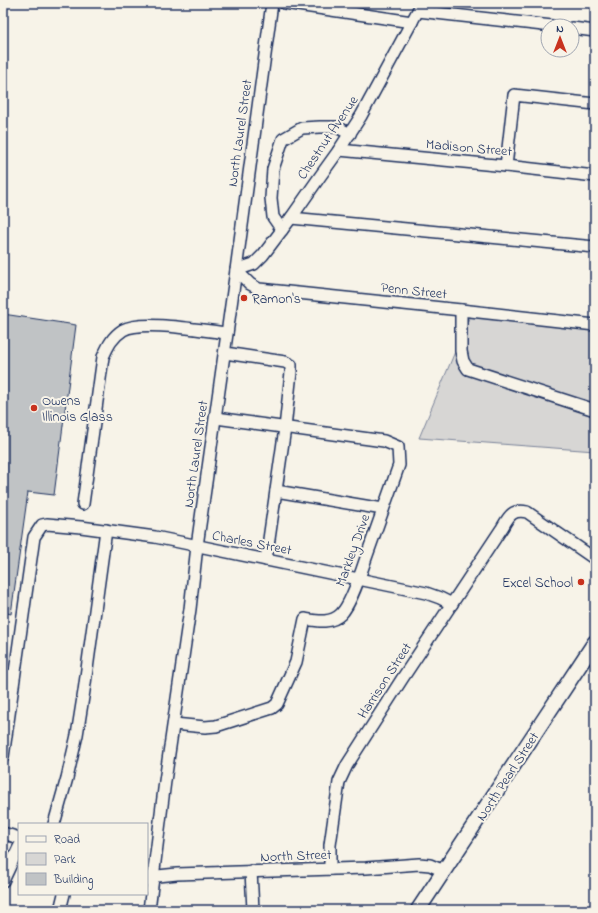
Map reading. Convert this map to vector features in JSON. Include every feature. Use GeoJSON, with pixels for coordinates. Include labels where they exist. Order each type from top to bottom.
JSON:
{"type":"FeatureCollection","features":[{"type":"Feature","properties":{"kind":"main road","name":"North Pearl Street"},"geometry":{"type":"LineString","coordinates":[[418,910],[595,642]]}},
{"type":"Feature","properties":{"kind":"street","name":"North Laurel Street"},"geometry":{"type":"LineString","coordinates":[[149,910],[150,876],[174,724],[272,3]]}},
{"type":"Feature","properties":{"kind":"street"},"geometry":{"type":"LineString","coordinates":[[284,3],[412,22]]}},
{"type":"Feature","properties":{"kind":"street","name":"Chestnut Avenue"},"geometry":{"type":"LineString","coordinates":[[236,270],[254,264],[291,218],[339,150],[361,116],[420,7]]}},
{"type":"Feature","properties":{"kind":"street"},"geometry":{"type":"LineString","coordinates":[[420,7],[540,24]]}},
{"type":"Feature","properties":{"kind":"street"},"geometry":{"type":"LineString","coordinates":[[580,29],[595,31]]}},
{"type":"Feature","properties":{"kind":"street"},"geometry":{"type":"LineString","coordinates":[[506,166],[514,95],[595,104]]}},
{"type":"Feature","properties":{"kind":"street"},"geometry":{"type":"LineString","coordinates":[[282,230],[273,217],[271,198],[273,168],[283,140],[302,128],[337,127],[350,134]]}},
{"type":"Feature","properties":{"kind":"street","name":"Madison Street"},"geometry":{"type":"LineString","coordinates":[[339,150],[595,176]]}},
{"type":"Feature","properties":{"kind":"street"},"geometry":{"type":"LineString","coordinates":[[291,218],[595,247]]}},
{"type":"Feature","properties":{"kind":"street","name":"Penn Street"},"geometry":{"type":"LineString","coordinates":[[236,270],[250,284],[259,289],[595,325]]}},
{"type":"Feature","properties":{"kind":"street"},"geometry":{"type":"LineString","coordinates":[[461,310],[462,361],[468,369],[595,410]]}},
{"type":"Feature","properties":{"kind":"street"},"geometry":{"type":"LineString","coordinates":[[84,504],[103,357],[110,342],[123,330],[140,325],[227,333]]}},
{"type":"Feature","properties":{"kind":"street"},"geometry":{"type":"LineString","coordinates":[[225,353],[285,362],[290,365],[291,372],[285,428],[266,560]]}},
{"type":"Feature","properties":{"kind":"street","name":"Markley Drive"},"geometry":{"type":"LineString","coordinates":[[174,724],[216,726],[272,708],[277,704],[296,662],[305,619],[319,622],[328,621],[340,616],[346,608],[399,465],[398,447],[384,441],[216,418]]}},
{"type":"Feature","properties":{"kind":"street"},"geometry":{"type":"LineString","coordinates":[[276,491],[383,509]]}},
{"type":"Feature","properties":{"kind":"street","name":"Harrison Street"},"geometry":{"type":"LineString","coordinates":[[330,869],[330,845],[339,782],[342,773],[509,517],[514,512],[527,512],[595,559]]}},
{"type":"Feature","properties":{"kind":"street","name":"Charles Street"},"geometry":{"type":"LineString","coordinates":[[9,676],[34,537],[42,525],[47,524],[155,537],[426,593],[452,604]]}},
{"type":"Feature","properties":{"kind":"street"},"geometry":{"type":"LineString","coordinates":[[54,823],[77,735],[106,530]]}},
{"type":"Feature","properties":{"kind":"street"},"geometry":{"type":"LineString","coordinates":[[3,757],[9,676]]}},
{"type":"Feature","properties":{"kind":"street"},"geometry":{"type":"LineString","coordinates":[[3,833],[18,838]]}},
{"type":"Feature","properties":{"kind":"street"},"geometry":{"type":"LineString","coordinates":[[3,880],[18,849]]}},
{"type":"Feature","properties":{"kind":"street","name":"North Street"},"geometry":{"type":"LineString","coordinates":[[150,876],[251,871],[366,868],[419,864],[430,864],[444,871]]}},
{"type":"Feature","properties":{"kind":"street"},"geometry":{"type":"LineString","coordinates":[[251,871],[252,910]]}},
{"type":"Feature","properties":{"kind":"street"},"geometry":{"type":"LineString","coordinates":[[60,910],[64,895]]}},
{"type":"Feature","properties":{"kind":"green space"},"geometry":{"type":"Polygon","coordinates":[[[472,311],[595,325],[595,451],[419,438],[472,311]]]}},
{"type":"Feature","properties":{"kind":"building","name":"Owens Illinois Glass"},"geometry":{"type":"Polygon","coordinates":[[[3,314],[76,325],[54,495],[28,492],[11,614],[3,612],[3,314]]]}},
{"type":"Feature","properties":{"kind":"place","name":"Ramon's"},"geometry":{"type":"Point","coordinates":[244,298]}},
{"type":"Feature","properties":{"kind":"place","name":"Owens Illinois Glass"},"geometry":{"type":"Point","coordinates":[34,408]}},
{"type":"Feature","properties":{"kind":"place","name":"Excel School"},"geometry":{"type":"Point","coordinates":[581,582]}}]}
